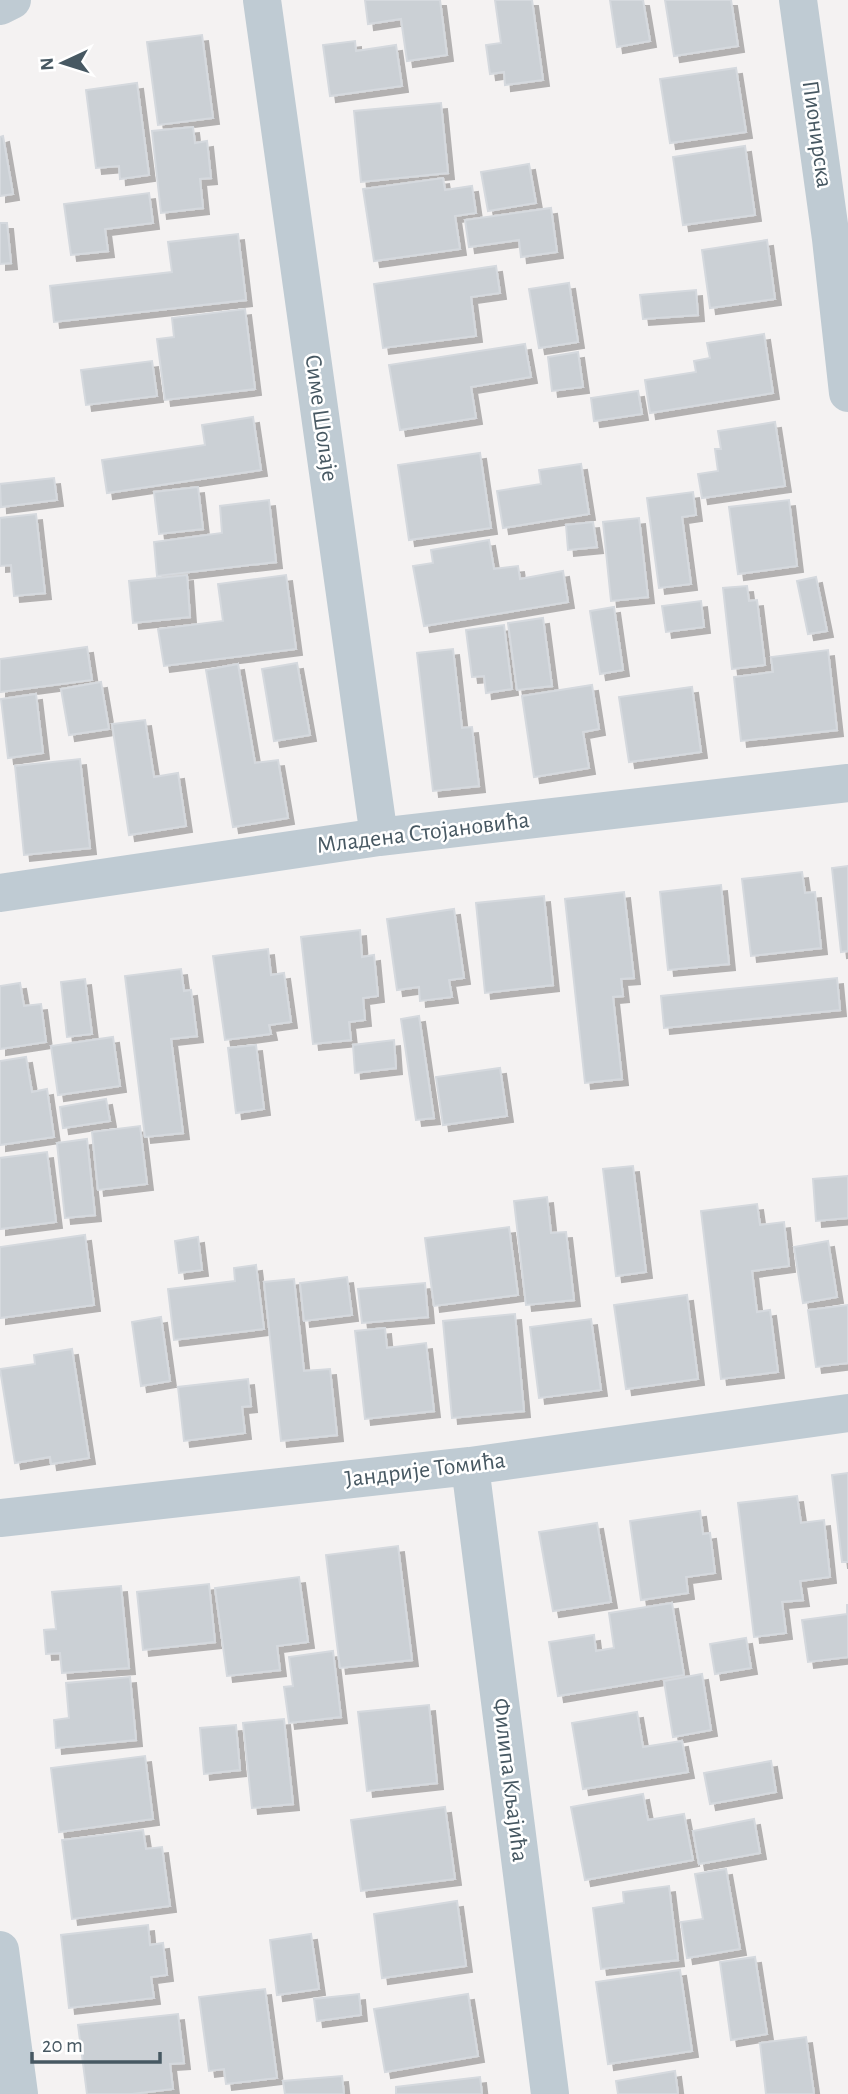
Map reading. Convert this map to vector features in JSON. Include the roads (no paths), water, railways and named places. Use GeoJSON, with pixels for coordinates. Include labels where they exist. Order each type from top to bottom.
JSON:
{"type":"FeatureCollection","features":[{"type":"Feature","properties":{"kind":"street"},"geometry":{"type":"LineString","coordinates":[[0,6],[12,0]]}},
{"type":"Feature","properties":{"kind":"street","name":"Симе Шолаје"},"geometry":{"type":"LineString","coordinates":[[262,0],[379,836]]}},
{"type":"Feature","properties":{"kind":"street","name":"Пионирска"},"geometry":{"type":"LineString","coordinates":[[798,0],[831,239],[848,393]]}},
{"type":"Feature","properties":{"kind":"street","name":"Младена Стојановића"},"geometry":{"type":"LineString","coordinates":[[0,893],[379,836],[848,783]]}},
{"type":"Feature","properties":{"kind":"street","name":"Јандрије Томића"},"geometry":{"type":"LineString","coordinates":[[0,1518],[470,1466],[848,1413]]}},
{"type":"Feature","properties":{"kind":"street","name":"Филипа Кљајића"},"geometry":{"type":"LineString","coordinates":[[470,1466],[550,2094]]}},
{"type":"Feature","properties":{"kind":"street"},"geometry":{"type":"LineString","coordinates":[[0,1950],[19,2094]]}}]}
